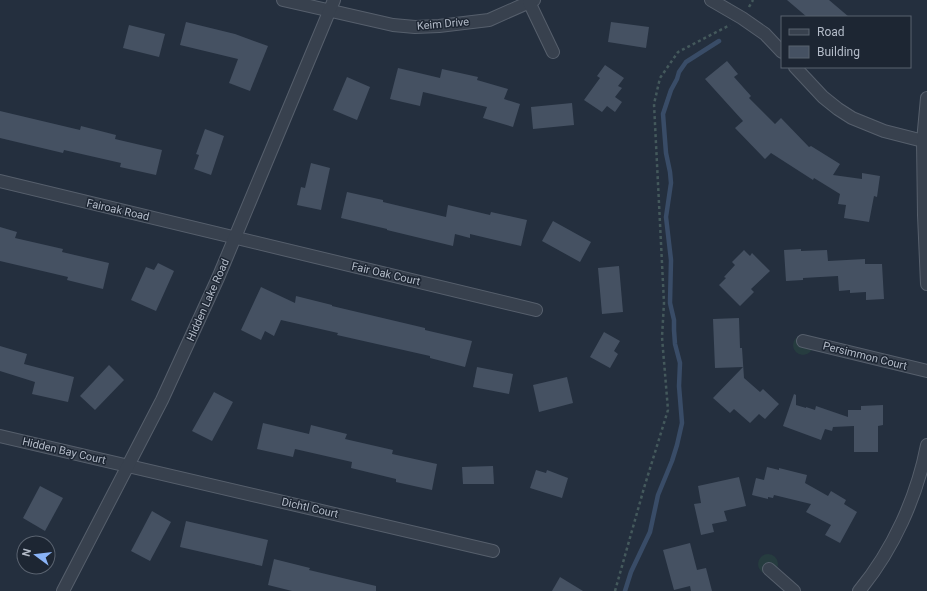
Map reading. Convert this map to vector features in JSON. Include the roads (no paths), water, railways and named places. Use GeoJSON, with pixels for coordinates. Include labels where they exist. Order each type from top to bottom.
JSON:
{"type":"FeatureCollection","features":[{"type":"Feature","properties":{"kind":"street","name":"Keim Drive"},"geometry":{"type":"LineString","coordinates":[[283,0],[332,5],[393,25],[415,27],[439,26],[489,20],[532,1],[553,52]]}},
{"type":"Feature","properties":{"kind":"street"},"geometry":{"type":"LineString","coordinates":[[711,0],[742,18],[765,34],[781,51]]}},
{"type":"Feature","properties":{"kind":"street","name":"Hidden Lake Road"},"geometry":{"type":"LineString","coordinates":[[63,591],[162,400],[236,238],[332,5]]}},
{"type":"Feature","properties":{"kind":"street"},"geometry":{"type":"LineString","coordinates":[[796,68],[823,97],[852,118],[884,131],[925,142]]}},
{"type":"Feature","properties":{"kind":"street"},"geometry":{"type":"LineString","coordinates":[[927,98],[924,215],[927,284]]}},
{"type":"Feature","properties":{"kind":"street","name":"Fairoak Road"},"geometry":{"type":"LineString","coordinates":[[0,182],[236,238]]}},
{"type":"Feature","properties":{"kind":"street","name":"Fair Oak Court"},"geometry":{"type":"LineString","coordinates":[[236,238],[536,310]]}},
{"type":"Feature","properties":{"kind":"street","name":"Persimmon Court"},"geometry":{"type":"LineString","coordinates":[[803,341],[927,371]]}},
{"type":"Feature","properties":{"kind":"street","name":"Hidden Bay Court"},"geometry":{"type":"LineString","coordinates":[[0,436],[128,466]]}},
{"type":"Feature","properties":{"kind":"street"},"geometry":{"type":"LineString","coordinates":[[859,591],[883,558],[899,528],[914,493],[925,457],[927,445]]}},
{"type":"Feature","properties":{"kind":"street","name":"Dichtl Court"},"geometry":{"type":"LineString","coordinates":[[128,466],[493,551]]}},
{"type":"Feature","properties":{"kind":"street"},"geometry":{"type":"LineString","coordinates":[[769,569],[794,591]]}},
{"type":"Feature","properties":{"kind":"waterway"},"geometry":{"type":"LineString","coordinates":[[625,591],[631,572],[650,532],[658,495],[672,461],[682,423],[679,386],[680,363],[675,344],[674,320],[670,303],[671,260],[666,217],[671,183],[666,153],[663,114],[671,90],[679,72],[686,62],[719,41]]}}]}
